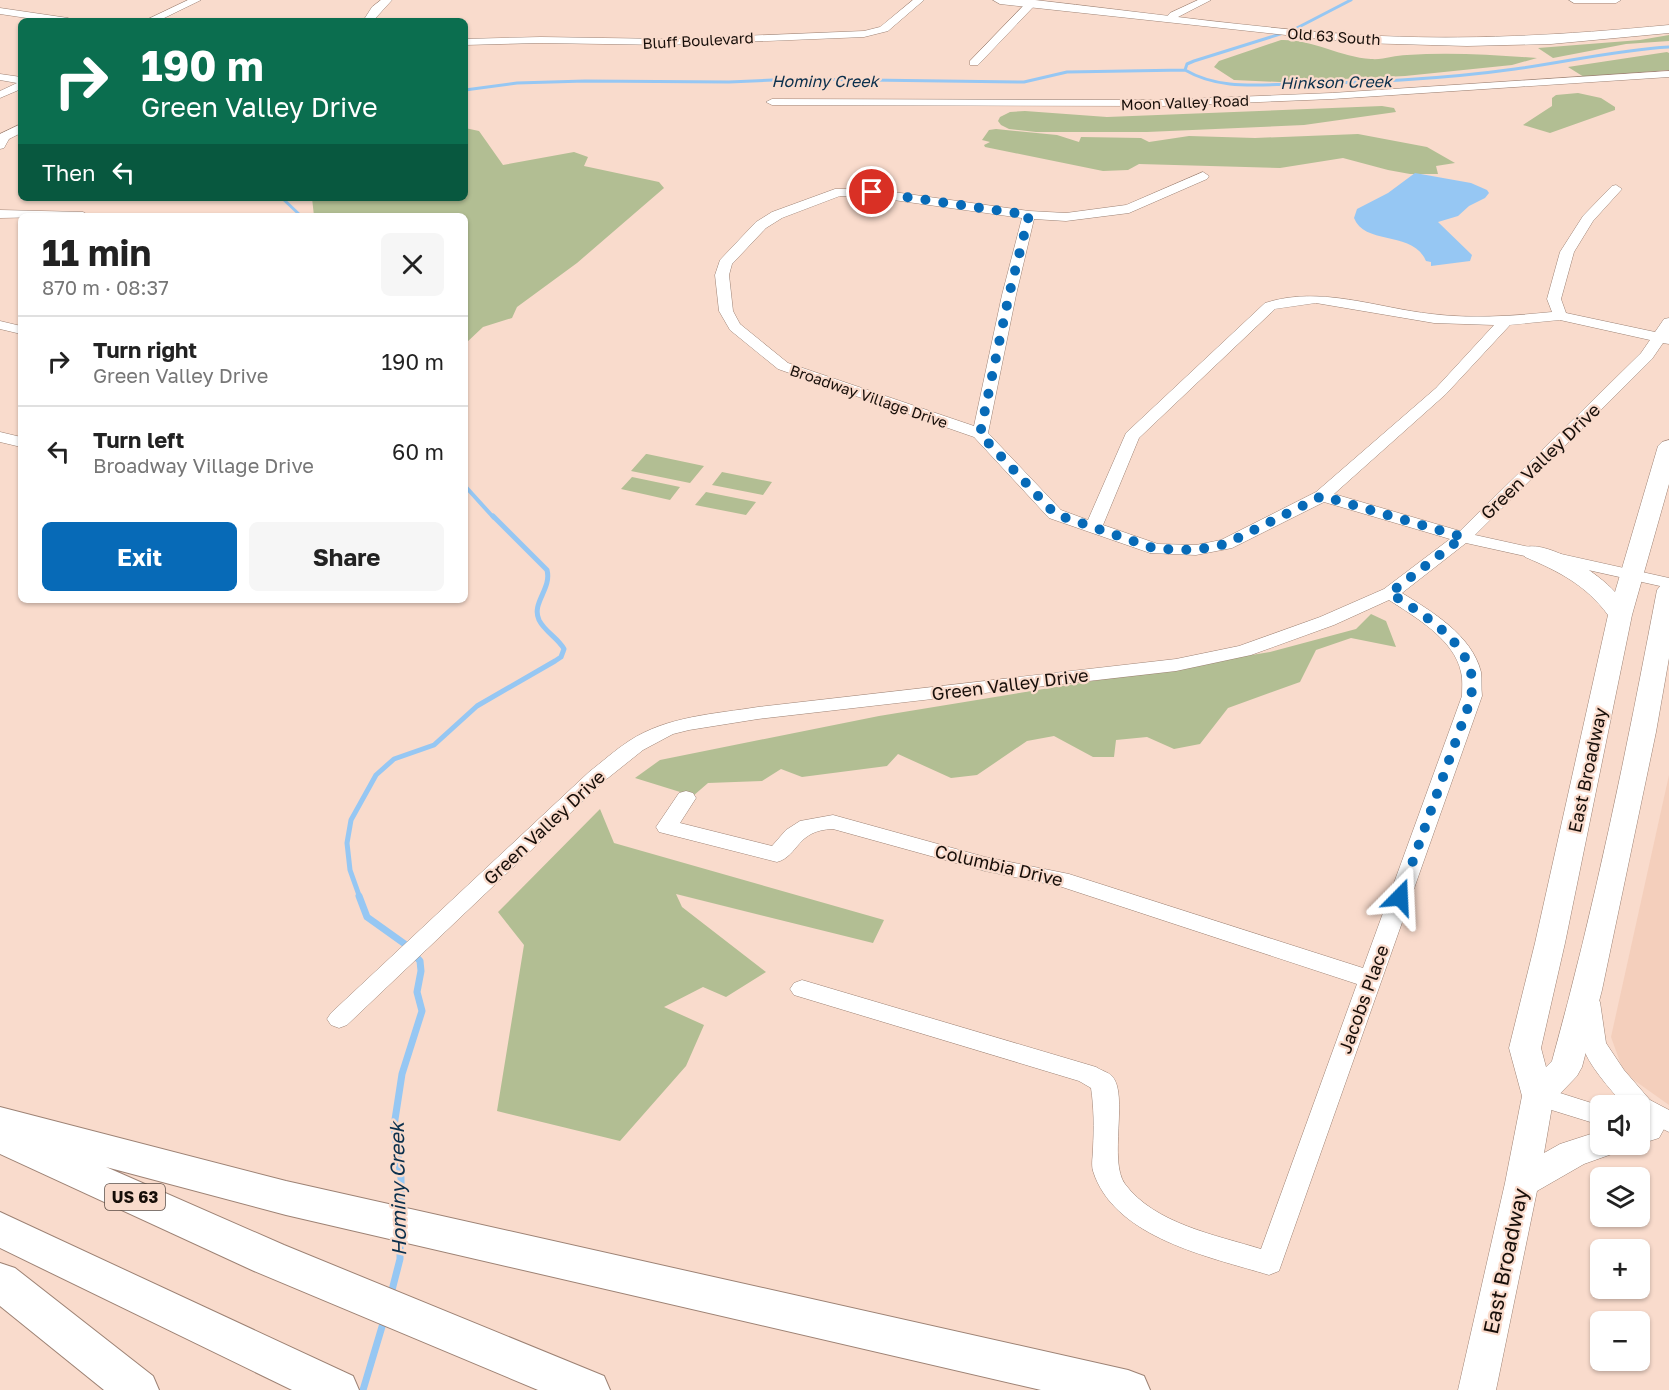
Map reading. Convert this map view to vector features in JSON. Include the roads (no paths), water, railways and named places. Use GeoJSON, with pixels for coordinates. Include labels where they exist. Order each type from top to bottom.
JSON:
{"type":"FeatureCollection","features":[{"type":"Feature","properties":{"kind":"highway"},"geometry":{"type":"LineString","coordinates":[[0,1123],[286,1198],[1128,1390]]}},
{"type":"Feature","properties":{"kind":"highway","name":"US 63"},"geometry":{"type":"LineString","coordinates":[[0,1137],[269,1258],[524,1361],[588,1390]]}},
{"type":"Feature","properties":{"kind":"highway"},"geometry":{"type":"LineString","coordinates":[[0,1230],[337,1390]]}},
{"type":"Feature","properties":{"kind":"highway"},"geometry":{"type":"LineString","coordinates":[[0,1281],[136,1390]]}},
{"type":"Feature","properties":{"kind":"main road","name":"Old 63 South"},"geometry":{"type":"LineString","coordinates":[[1000,0],[1332,37],[1507,42],[1601,37],[1669,29]]}},
{"type":"Feature","properties":{"kind":"main road","name":"East Broadway"},"geometry":{"type":"LineString","coordinates":[[1477,1390],[1522,1183],[1538,1096],[1525,1048],[1630,573],[1669,446]]}},
{"type":"Feature","properties":{"kind":"main road"},"geometry":{"type":"LineString","coordinates":[[1533,552],[1579,572],[1595,583],[1620,615]]}},
{"type":"Feature","properties":{"kind":"main road"},"geometry":{"type":"LineString","coordinates":[[1538,1096],[1566,1067],[1587,990],[1643,732],[1669,591]]}},
{"type":"Feature","properties":{"kind":"main road"},"geometry":{"type":"LineString","coordinates":[[1522,1183],[1572,1154],[1590,1148]]}},
{"type":"Feature","properties":{"kind":"street"},"geometry":{"type":"LineString","coordinates":[[152,18],[171,0]]}},
{"type":"Feature","properties":{"kind":"street"},"geometry":{"type":"LineString","coordinates":[[156,18],[196,0]]}},
{"type":"Feature","properties":{"kind":"street"},"geometry":{"type":"LineString","coordinates":[[370,18],[376,9],[387,0]]}},
{"type":"Feature","properties":{"kind":"street","name":"Bluff Boulevard"},"geometry":{"type":"LineString","coordinates":[[468,42],[541,40],[667,42],[868,34],[888,26],[919,0]]}},
{"type":"Feature","properties":{"kind":"street"},"geometry":{"type":"LineString","coordinates":[[1169,20],[1174,15],[1206,0]]}},
{"type":"Feature","properties":{"kind":"street"},"geometry":{"type":"LineString","coordinates":[[1574,0],[1616,0]]}},
{"type":"Feature","properties":{"kind":"street"},"geometry":{"type":"LineString","coordinates":[[974,63],[1031,4]]}},
{"type":"Feature","properties":{"kind":"street"},"geometry":{"type":"LineString","coordinates":[[0,12],[45,18]]}},
{"type":"Feature","properties":{"kind":"street","name":"Moon Valley Road"},"geometry":{"type":"LineString","coordinates":[[772,102],[1162,104],[1332,96],[1669,74]]}},
{"type":"Feature","properties":{"kind":"street"},"geometry":{"type":"LineString","coordinates":[[0,76],[18,79]]}},
{"type":"Feature","properties":{"kind":"street"},"geometry":{"type":"LineString","coordinates":[[0,95],[18,86]]}},
{"type":"Feature","properties":{"kind":"street"},"geometry":{"type":"LineString","coordinates":[[0,145],[7,135],[18,130]]}},
{"type":"Feature","properties":{"kind":"street","name":"Broadway Village Drive"},"geometry":{"type":"LineString","coordinates":[[1203,176],[1129,209],[1066,217],[1029,215],[872,192],[839,192],[777,215],[761,225],[725,263],[722,275],[726,311],[735,327],[783,366],[980,434],[1055,514],[1156,549],[1196,550],[1226,544],[1322,496],[1441,391],[1506,321]]}},
{"type":"Feature","properties":{"kind":"street"},"geometry":{"type":"LineString","coordinates":[[1560,316],[1554,299],[1567,252],[1588,219],[1616,189]]}},
{"type":"Feature","properties":{"kind":"street"},"geometry":{"type":"LineString","coordinates":[[0,214],[18,214]]}},
{"type":"Feature","properties":{"kind":"street"},"geometry":{"type":"LineString","coordinates":[[980,434],[1009,295],[1029,215]]}},
{"type":"Feature","properties":{"kind":"street"},"geometry":{"type":"LineString","coordinates":[[1093,529],[1132,436],[1270,306],[1282,302],[1316,298],[1434,319],[1506,321],[1560,316],[1666,333]]}},
{"type":"Feature","properties":{"kind":"street"},"geometry":{"type":"LineString","coordinates":[[0,325],[18,329]]}},
{"type":"Feature","properties":{"kind":"street","name":"Green Valley Drive"},"geometry":{"type":"LineString","coordinates":[[339,1018],[596,777],[636,745],[666,730],[758,713],[1176,665],[1211,659],[1244,651],[1327,621],[1390,593],[1463,537],[1647,356],[1666,333]]}},
{"type":"Feature","properties":{"kind":"street"},"geometry":{"type":"LineString","coordinates":[[0,436],[18,441]]}},
{"type":"Feature","properties":{"kind":"street"},"geometry":{"type":"LineString","coordinates":[[1322,496],[1463,537],[1669,583]]}},
{"type":"Feature","properties":{"kind":"street","name":"Jacobs Place"},"geometry":{"type":"LineString","coordinates":[[802,989],[1087,1074],[1103,1083],[1106,1097],[1106,1171],[1117,1193],[1143,1218],[1172,1232],[1269,1263],[1369,978],[1438,796],[1472,696],[1471,672],[1461,653],[1447,635],[1425,616],[1390,593]]}},
{"type":"Feature","properties":{"kind":"street","name":"Columbia Drive"},"geometry":{"type":"LineString","coordinates":[[686,798],[667,827],[777,855],[795,833],[807,825],[833,822],[985,864],[1061,879],[1369,978]]}},
{"type":"Feature","properties":{"kind":"street"},"geometry":{"type":"LineString","coordinates":[[1587,990],[1594,1045],[1615,1077],[1641,1107],[1653,1129]]}},
{"type":"Feature","properties":{"kind":"street"},"geometry":{"type":"LineString","coordinates":[[1538,1096],[1590,1112]]}},
{"type":"Feature","properties":{"kind":"water"},"geometry":{"type":"Polygon","coordinates":[[[1415,173],[1471,183],[1489,193],[1458,216],[1438,222],[1472,255],[1470,261],[1431,266],[1431,262],[1426,261],[1420,251],[1411,245],[1368,232],[1360,227],[1354,218],[1357,209],[1388,193],[1415,173]]]}},
{"type":"Feature","properties":{"kind":"waterway","name":"Hinkson Creek"},"geometry":{"type":"LineString","coordinates":[[1185,70],[1187,64],[1194,61],[1293,30],[1351,0]]}},
{"type":"Feature","properties":{"kind":"waterway","name":"Hinkson Creek"},"geometry":{"type":"LineString","coordinates":[[1185,70],[1213,81],[1242,85],[1382,81],[1488,72],[1669,47]]}},
{"type":"Feature","properties":{"kind":"waterway","name":"Hominy Creek"},"geometry":{"type":"LineString","coordinates":[[468,90],[517,83],[585,81],[729,82],[794,79],[1024,82],[1067,72],[1185,70]]}},
{"type":"Feature","properties":{"kind":"waterway","name":"Hominy Creek"},"geometry":{"type":"LineString","coordinates":[[285,201],[298,213]]}},
{"type":"Feature","properties":{"kind":"waterway","name":"Hominy Creek"},"geometry":{"type":"LineString","coordinates":[[468,489],[494,518]]}},
{"type":"Feature","properties":{"kind":"waterway","name":"Hominy Creek"},"geometry":{"type":"LineString","coordinates":[[360,898],[350,870],[347,843],[351,820],[376,775],[394,759],[434,745],[477,706],[555,661],[561,657],[564,649],[548,632],[537,614],[547,583],[547,570],[493,516]]}},
{"type":"Feature","properties":{"kind":"waterway","name":"Hominy Creek"},"geometry":{"type":"LineString","coordinates":[[359,896],[367,917],[409,947]]}},
{"type":"Feature","properties":{"kind":"waterway","name":"Hominy Creek"},"geometry":{"type":"LineString","coordinates":[[401,1214],[401,1178],[394,1126],[402,1074],[422,1011],[417,992],[421,971],[420,961],[414,954]]}},
{"type":"Feature","properties":{"kind":"waterway","name":"Hominy Creek"},"geometry":{"type":"LineString","coordinates":[[391,1294],[400,1259],[400,1235]]}},
{"type":"Feature","properties":{"kind":"waterway","name":"Hominy Creek"},"geometry":{"type":"LineString","coordinates":[[363,1390],[384,1320]]}}]}
